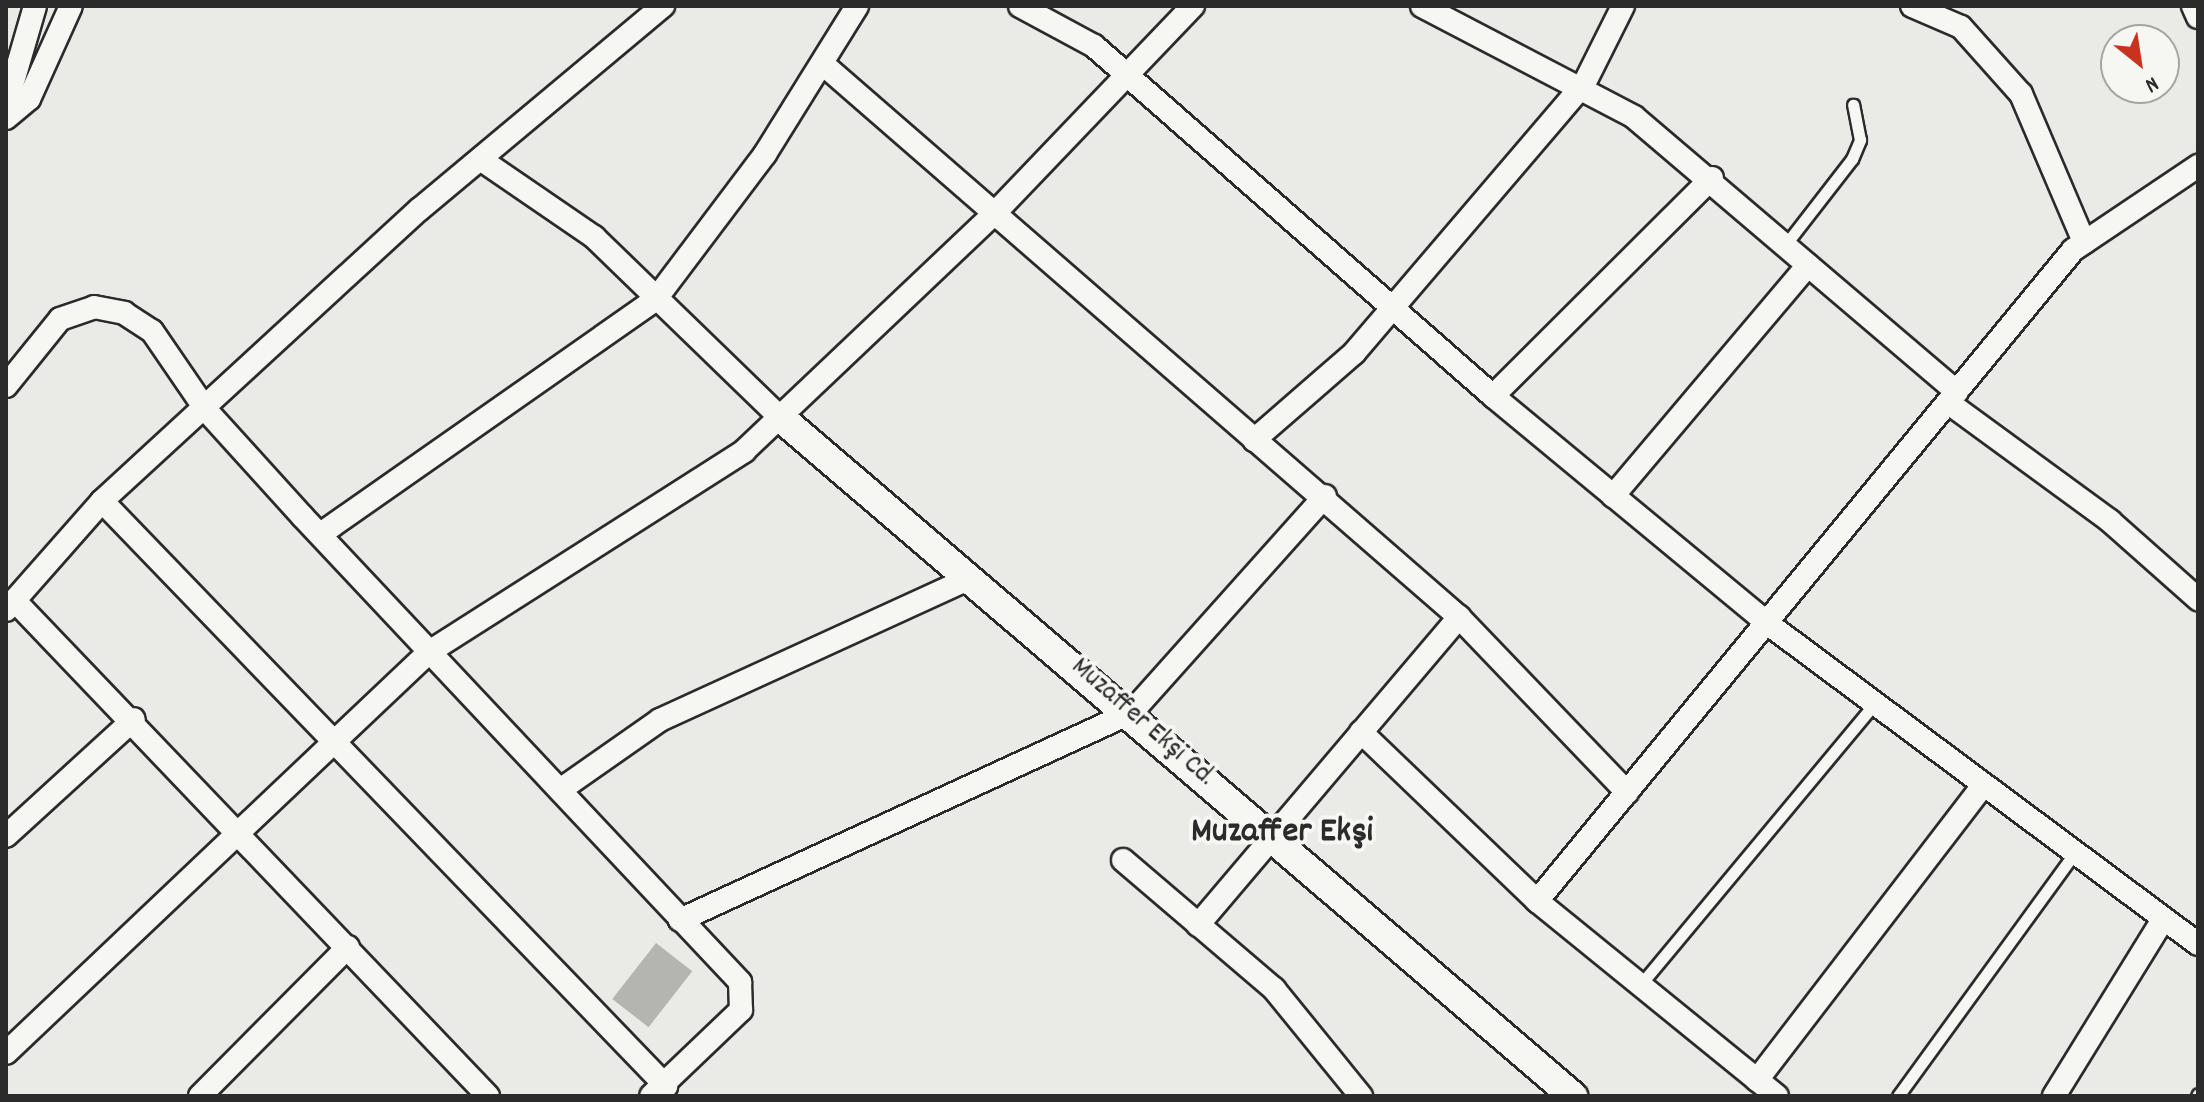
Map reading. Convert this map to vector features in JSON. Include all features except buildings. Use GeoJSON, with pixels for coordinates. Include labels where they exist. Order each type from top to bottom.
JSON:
{"type":"FeatureCollection","features":[{"type":"Feature","properties":{"kind":"street"},"geometry":{"type":"LineString","coordinates":[[6,106],[35,6]]}},
{"type":"Feature","properties":{"kind":"street"},"geometry":{"type":"LineString","coordinates":[[6,118],[29,99],[71,6]]}},
{"type":"Feature","properties":{"kind":"street"},"geometry":{"type":"LineString","coordinates":[[488,1096],[134,719],[11,605],[102,501],[206,410],[420,209],[483,161],[663,6]]}},
{"type":"Feature","properties":{"kind":"street"},"geometry":{"type":"LineString","coordinates":[[322,533],[655,300],[687,266],[824,65],[857,6]]}},
{"type":"Feature","properties":{"kind":"street"},"geometry":{"type":"LineString","coordinates":[[1020,6],[1094,46],[1493,396],[1767,623],[2075,852],[2162,921],[2198,944]]}},
{"type":"Feature","properties":{"kind":"street"},"geometry":{"type":"LineString","coordinates":[[6,1053],[340,742],[429,652],[708,478],[781,418],[994,214],[1131,77],[1193,6]]}},
{"type":"Feature","properties":{"kind":"street"},"geometry":{"type":"LineString","coordinates":[[1422,6],[1584,84],[1712,178],[1953,398],[2110,521],[2198,599]]}},
{"type":"Feature","properties":{"kind":"street"},"geometry":{"type":"LineString","coordinates":[[1254,440],[1332,374],[1584,84],[1623,6]]}},
{"type":"Feature","properties":{"kind":"street"},"geometry":{"type":"LineString","coordinates":[[1912,6],[1961,27],[2021,94],[2084,242]]}},
{"type":"Feature","properties":{"kind":"street"},"geometry":{"type":"LineString","coordinates":[[2193,6],[2198,17]]}},
{"type":"Feature","properties":{"kind":"street"},"geometry":{"type":"LineString","coordinates":[[824,65],[1254,440],[1325,496],[1459,617],[1627,792]]}},
{"type":"Feature","properties":{"kind":"street"},"geometry":{"type":"LineString","coordinates":[[483,161],[594,237],[655,300],[781,418]]}},
{"type":"Feature","properties":{"kind":"street"},"geometry":{"type":"LineString","coordinates":[[1537,901],[2084,242],[2198,166]]}},
{"type":"Feature","properties":{"kind":"street"},"geometry":{"type":"LineString","coordinates":[[1493,396],[1712,178]]}},
{"type":"Feature","properties":{"kind":"street"},"geometry":{"type":"LineString","coordinates":[[1613,496],[1808,265]]}},
{"type":"Feature","properties":{"kind":"street"},"geometry":{"type":"LineString","coordinates":[[6,386],[60,319],[94,307],[124,313],[152,331],[206,410],[740,982],[744,999],[658,1091],[340,742],[102,501]]}},
{"type":"Feature","properties":{"kind":"street","name":"Muzaffer Ekşi Cd."},"geometry":{"type":"LineString","coordinates":[[781,418],[1131,713],[1573,1096]]}},
{"type":"Feature","properties":{"kind":"street"},"geometry":{"type":"LineString","coordinates":[[680,920],[1131,713],[1325,496]]}},
{"type":"Feature","properties":{"kind":"street"},"geometry":{"type":"LineString","coordinates":[[560,790],[660,720],[970,578]]}},
{"type":"Feature","properties":{"kind":"street"},"geometry":{"type":"LineString","coordinates":[[1198,925],[1459,617]]}},
{"type":"Feature","properties":{"kind":"street"},"geometry":{"type":"LineString","coordinates":[[6,836],[134,719]]}},
{"type":"Feature","properties":{"kind":"street"},"geometry":{"type":"LineString","coordinates":[[1361,732],[1537,901],[1777,1096]]}},
{"type":"Feature","properties":{"kind":"street"},"geometry":{"type":"LineString","coordinates":[[1757,1080],[1983,786]]}},
{"type":"Feature","properties":{"kind":"street"},"geometry":{"type":"LineString","coordinates":[[1123,860],[1274,989],[1361,1096]]}},
{"type":"Feature","properties":{"kind":"street"},"geometry":{"type":"LineString","coordinates":[[2054,1096],[2162,921]]}},
{"type":"Feature","properties":{"kind":"street"},"geometry":{"type":"LineString","coordinates":[[200,1096],[348,947]]}},
{"type":"Feature","properties":{"kind":"lane"},"geometry":{"type":"LineString","coordinates":[[1786,244],[1852,159],[1860,140],[1853,105]]}},
{"type":"Feature","properties":{"kind":"lane"},"geometry":{"type":"LineString","coordinates":[[1641,984],[1875,703]]}},
{"type":"Feature","properties":{"kind":"lane"},"geometry":{"type":"LineString","coordinates":[[1898,1096],[2075,852]]}},
{"type":"Feature","properties":{"kind":"district","name":"Muzaffer Ekşi"},"geometry":{"type":"Point","coordinates":[1282,834]}}]}
